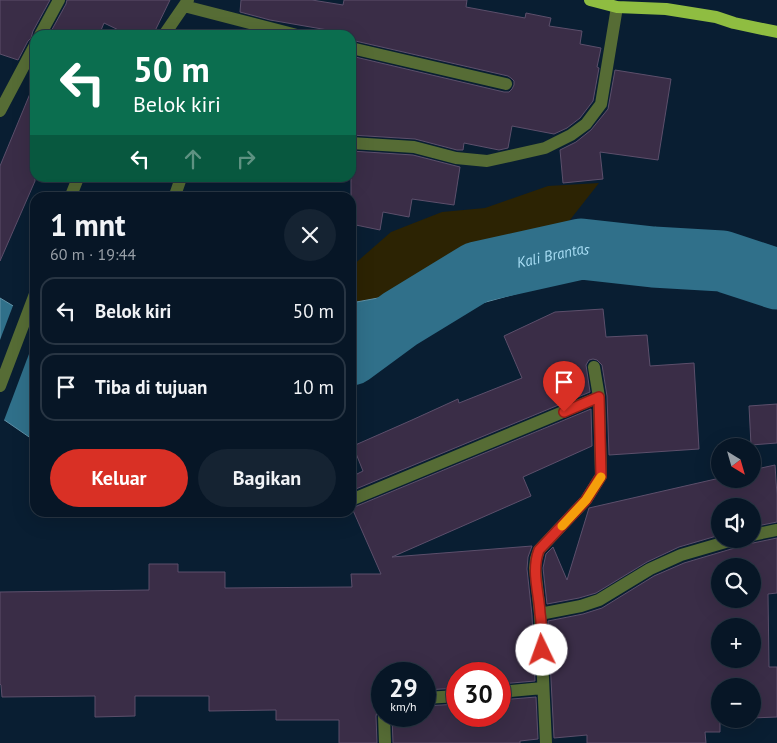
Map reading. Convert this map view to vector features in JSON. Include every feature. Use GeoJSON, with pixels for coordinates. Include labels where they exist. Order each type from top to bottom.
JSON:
{"type":"FeatureCollection","features":[{"type":"Feature","properties":{"kind":"main road"},"geometry":{"type":"LineString","coordinates":[[590,0],[618,7],[666,9],[716,17],[777,32]]}},
{"type":"Feature","properties":{"kind":"street"},"geometry":{"type":"LineString","coordinates":[[43,30],[59,0]]}},
{"type":"Feature","properties":{"kind":"street"},"geometry":{"type":"LineString","coordinates":[[167,30],[186,3],[280,30]]}},
{"type":"Feature","properties":{"kind":"street"},"geometry":{"type":"LineString","coordinates":[[356,143],[414,147],[456,158],[487,161],[545,148],[554,144],[586,124],[601,104],[618,7]]}},
{"type":"Feature","properties":{"kind":"street"},"geometry":{"type":"LineString","coordinates":[[356,49],[506,84]]}},
{"type":"Feature","properties":{"kind":"street"},"geometry":{"type":"LineString","coordinates":[[0,111],[30,54]]}},
{"type":"Feature","properties":{"kind":"street"},"geometry":{"type":"LineString","coordinates":[[0,386],[30,307]]}},
{"type":"Feature","properties":{"kind":"street"},"geometry":{"type":"LineString","coordinates":[[546,743],[536,559],[539,550],[586,500],[601,476],[599,397],[594,367]]}},
{"type":"Feature","properties":{"kind":"street"},"geometry":{"type":"LineString","coordinates":[[356,498],[599,397]]}},
{"type":"Feature","properties":{"kind":"street"},"geometry":{"type":"LineString","coordinates":[[761,533],[777,530]]}},
{"type":"Feature","properties":{"kind":"street"},"geometry":{"type":"LineString","coordinates":[[540,614],[581,606],[599,600],[650,569],[681,555],[711,546]]}},
{"type":"Feature","properties":{"kind":"street"},"geometry":{"type":"LineString","coordinates":[[511,691],[543,688]]}},
{"type":"Feature","properties":{"kind":"street"},"geometry":{"type":"LineString","coordinates":[[384,727],[385,743]]}},
{"type":"Feature","properties":{"kind":"sand"},"geometry":{"type":"Polygon","coordinates":[[[599,183],[566,225],[534,246],[482,254],[430,284],[356,302],[356,263],[391,232],[442,212],[485,208],[548,186],[599,183]]]}},
{"type":"Feature","properties":{"kind":"water"},"geometry":{"type":"Polygon","coordinates":[[[534,246],[539,280],[537,288],[453,311],[356,360],[356,302],[430,284],[482,254],[534,246]]]}},
{"type":"Feature","properties":{"kind":"water"},"geometry":{"type":"Polygon","coordinates":[[[0,298],[30,316],[30,438],[0,417],[0,298]]]}},
{"type":"Feature","properties":{"kind":"pier"},"geometry":{"type":"Polygon","coordinates":[[[14,303],[30,313],[30,351],[3,423],[0,420],[0,340],[14,303]]]}},
{"type":"Feature","properties":{"kind":"building"},"geometry":{"type":"Polygon","coordinates":[[[0,0],[50,0],[34,30],[30,30],[30,39],[18,60],[0,54],[0,0]]]}},
{"type":"Feature","properties":{"kind":"building"},"geometry":{"type":"Polygon","coordinates":[[[67,0],[170,0],[155,30],[119,30],[104,23],[101,30],[52,30],[67,0]]]}},
{"type":"Feature","properties":{"kind":"building"},"geometry":{"type":"Polygon","coordinates":[[[241,0],[312,0],[343,5],[344,0],[467,0],[466,7],[525,18],[526,13],[551,18],[549,26],[582,31],[580,44],[601,48],[593,101],[580,118],[567,128],[554,134],[512,126],[508,148],[499,150],[464,143],[463,150],[457,150],[415,139],[356,135],[356,57],[504,92],[509,92],[512,89],[514,81],[508,76],[356,41],[356,30],[328,30],[270,20],[240,12],[241,0]]]}},
{"type":"Feature","properties":{"kind":"building"},"geometry":{"type":"Polygon","coordinates":[[[615,70],[671,79],[658,160],[600,152],[603,179],[563,183],[560,150],[576,142],[591,130],[608,109],[615,70]]]}},
{"type":"Feature","properties":{"kind":"building"},"geometry":{"type":"Polygon","coordinates":[[[30,94],[30,182],[35,182],[0,261],[0,166],[30,94]]]}},
{"type":"Feature","properties":{"kind":"building"},"geometry":{"type":"Polygon","coordinates":[[[356,151],[413,155],[460,167],[454,205],[412,199],[409,217],[383,212],[380,230],[356,225],[356,192],[351,192],[351,182],[356,182],[356,151]]]}},
{"type":"Feature","properties":{"kind":"building"},"geometry":{"type":"Polygon","coordinates":[[[603,309],[606,337],[647,335],[650,366],[694,363],[699,449],[609,455],[607,396],[602,365],[593,359],[589,360],[586,365],[590,392],[356,489],[356,474],[363,471],[356,454],[356,445],[458,399],[459,403],[522,378],[504,336],[555,312],[603,309]]]}},
{"type":"Feature","properties":{"kind":"building"},"geometry":{"type":"Polygon","coordinates":[[[777,404],[777,443],[761,444],[761,438],[751,438],[749,406],[777,404]]]}},
{"type":"Feature","properties":{"kind":"building"},"geometry":{"type":"Polygon","coordinates":[[[591,409],[592,446],[523,477],[531,496],[392,557],[532,546],[528,557],[527,569],[532,615],[535,681],[511,683],[511,662],[446,662],[446,689],[436,689],[436,662],[371,662],[371,727],[376,727],[377,743],[339,743],[339,720],[276,720],[276,710],[209,711],[209,696],[135,696],[135,716],[95,717],[95,696],[2,697],[0,684],[0,592],[149,590],[149,564],[178,564],[178,572],[225,572],[225,588],[352,587],[351,574],[381,574],[356,517],[356,506],[591,409]]]}},
{"type":"Feature","properties":{"kind":"building"},"geometry":{"type":"Polygon","coordinates":[[[775,465],[777,522],[761,525],[761,498],[711,498],[711,538],[679,547],[647,562],[596,593],[547,604],[543,568],[546,554],[553,547],[567,580],[589,508],[711,480],[711,488],[761,488],[761,468],[775,465]]]}},
{"type":"Feature","properties":{"kind":"building"},"geometry":{"type":"Polygon","coordinates":[[[777,538],[777,593],[768,594],[769,667],[777,667],[777,717],[761,718],[761,678],[711,678],[711,728],[720,728],[720,732],[705,732],[706,743],[587,743],[587,735],[554,738],[548,621],[602,608],[654,576],[684,563],[735,548],[761,548],[761,541],[777,538]]]}},
{"type":"Feature","properties":{"kind":"building"},"geometry":{"type":"Polygon","coordinates":[[[536,697],[538,739],[520,741],[520,743],[393,743],[392,727],[436,727],[436,705],[446,705],[446,727],[511,727],[511,699],[536,697]]]}},
{"type":"Feature","properties":{"kind":"waterway","name":"Kali Brantas"},"geometry":{"type":"LineString","coordinates":[[356,351],[400,319],[477,272],[581,249],[653,257],[722,261],[777,279]]}},
{"type":"Feature","properties":{"kind":"slow traffic"},"geometry":{"type":"LineString","coordinates":[[562,526],[586,500],[601,477]]}},
{"type":"Feature","properties":{"kind":"route"},"geometry":{"type":"LineString","coordinates":[[542,650],[535,568],[539,550],[586,500],[601,476],[602,453],[599,397],[564,412]]}}]}
